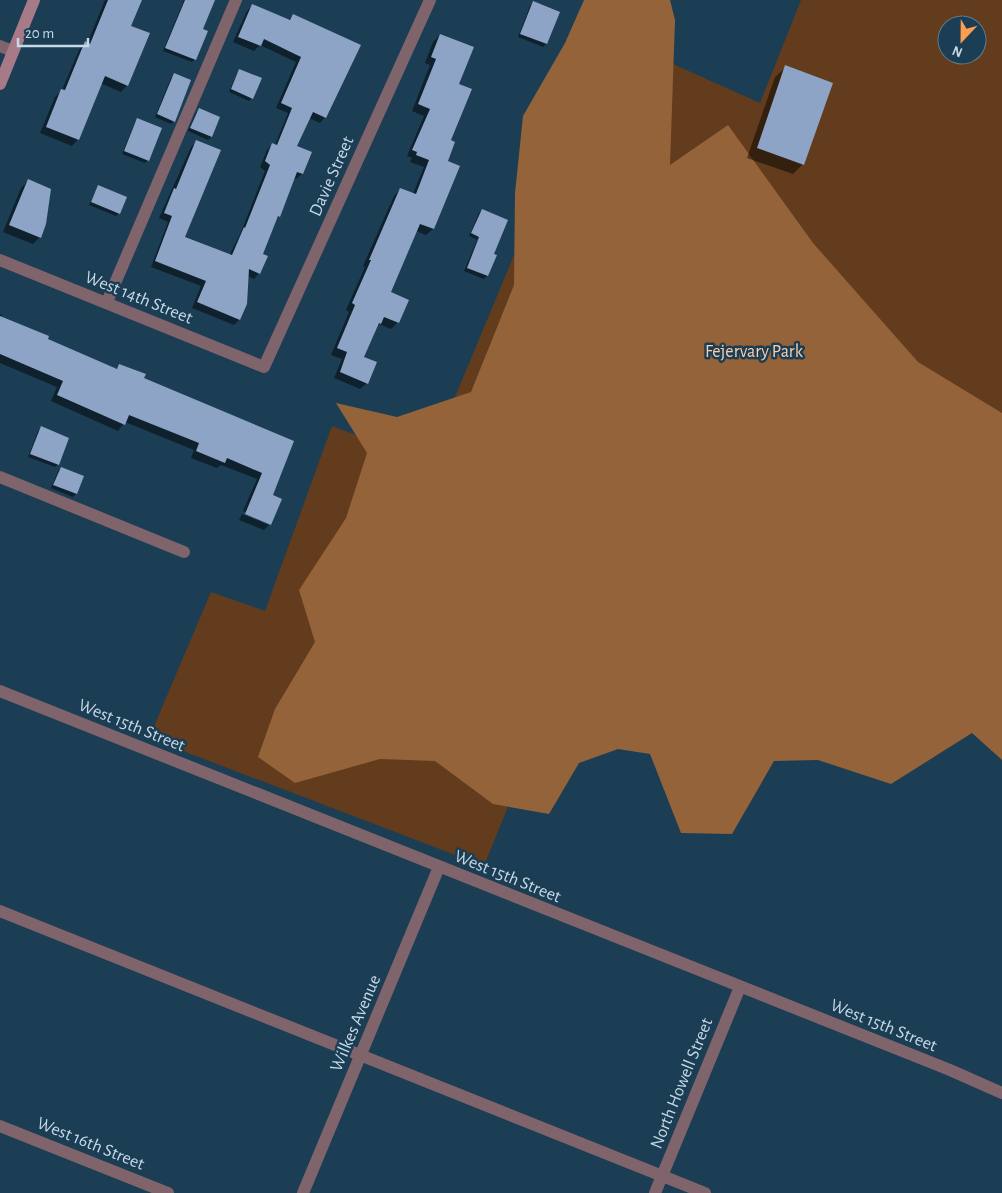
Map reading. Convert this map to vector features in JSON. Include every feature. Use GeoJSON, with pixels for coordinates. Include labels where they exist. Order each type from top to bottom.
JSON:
{"type":"FeatureCollection","features":[{"type":"Feature","properties":{"kind":"main road"},"geometry":{"type":"LineString","coordinates":[[0,84],[34,0]]}},
{"type":"Feature","properties":{"kind":"street"},"geometry":{"type":"LineString","coordinates":[[107,302],[236,0]]}},
{"type":"Feature","properties":{"kind":"street","name":"Davie Street"},"geometry":{"type":"LineString","coordinates":[[264,366],[428,0]]}},
{"type":"Feature","properties":{"kind":"street"},"geometry":{"type":"LineString","coordinates":[[0,46],[13,51]]}},
{"type":"Feature","properties":{"kind":"street","name":"West 14th Street"},"geometry":{"type":"LineString","coordinates":[[0,260],[264,366]]}},
{"type":"Feature","properties":{"kind":"street"},"geometry":{"type":"LineString","coordinates":[[0,477],[184,552]]}},
{"type":"Feature","properties":{"kind":"street","name":"West 15th Street"},"geometry":{"type":"LineString","coordinates":[[0,691],[950,1070],[1002,1093]]}},
{"type":"Feature","properties":{"kind":"street","name":"Wilkes Avenue"},"geometry":{"type":"LineString","coordinates":[[303,1193],[439,867]]}},
{"type":"Feature","properties":{"kind":"street"},"geometry":{"type":"LineString","coordinates":[[0,911],[705,1193]]}},
{"type":"Feature","properties":{"kind":"street","name":"North Howell Street"},"geometry":{"type":"LineString","coordinates":[[655,1193],[740,987]]}},
{"type":"Feature","properties":{"kind":"street","name":"West 16th Street"},"geometry":{"type":"LineString","coordinates":[[0,1126],[168,1193]]}},
{"type":"Feature","properties":{"kind":"green space","name":"Fejervary Park"},"geometry":{"type":"Polygon","coordinates":[[[584,0],[670,0],[675,20],[670,165],[728,125],[813,243],[918,362],[1002,413],[1002,760],[972,733],[891,784],[818,760],[774,761],[732,834],[681,833],[650,754],[618,749],[579,763],[549,814],[493,804],[435,761],[380,759],[295,783],[258,757],[275,709],[315,642],[299,590],[346,518],[367,453],[336,403],[397,417],[471,392],[514,285],[515,193],[523,116],[565,43],[584,0]]]}},
{"type":"Feature","properties":{"kind":"green space","name":"Fejervary Park"},"geometry":{"type":"Polygon","coordinates":[[[801,0],[1002,0],[1002,714],[607,561],[484,866],[149,738],[211,592],[265,611],[332,426],[428,462],[606,34],[760,103],[801,0]]]}},
{"type":"Feature","properties":{"kind":"building"},"geometry":{"type":"Polygon","coordinates":[[[108,0],[142,0],[131,26],[150,33],[128,86],[105,76],[79,140],[46,127],[61,89],[65,90],[85,41],[90,44],[108,0]]]}},
{"type":"Feature","properties":{"kind":"building"},"geometry":{"type":"Polygon","coordinates":[[[185,0],[215,0],[203,29],[208,31],[196,60],[165,48],[185,0]]]}},
{"type":"Feature","properties":{"kind":"building"},"geometry":{"type":"Polygon","coordinates":[[[533,1],[560,12],[547,44],[520,34],[533,1]]]}},
{"type":"Feature","properties":{"kind":"building"},"geometry":{"type":"Polygon","coordinates":[[[252,4],[290,20],[293,14],[361,45],[326,118],[313,112],[297,146],[312,152],[303,174],[297,172],[280,217],[278,216],[263,254],[268,256],[260,274],[249,269],[247,304],[240,320],[197,302],[206,281],[155,261],[172,216],[164,213],[196,140],[221,150],[185,237],[232,255],[270,165],[265,161],[272,143],[277,145],[292,108],[281,103],[301,57],[264,39],[261,46],[238,37],[252,4]]]}},
{"type":"Feature","properties":{"kind":"building"},"geometry":{"type":"Polygon","coordinates":[[[440,34],[474,47],[459,84],[472,89],[451,140],[455,142],[448,161],[460,166],[434,229],[420,224],[391,292],[409,300],[399,323],[384,317],[381,324],[379,323],[364,357],[377,362],[368,384],[340,372],[347,352],[337,348],[355,305],[352,303],[400,188],[416,194],[429,160],[416,155],[417,152],[412,150],[430,109],[418,104],[436,59],[431,57],[440,34]]]}},
{"type":"Feature","properties":{"kind":"building"},"geometry":{"type":"Polygon","coordinates":[[[785,65],[833,83],[804,165],[757,148],[785,65]]]}},
{"type":"Feature","properties":{"kind":"building"},"geometry":{"type":"Polygon","coordinates":[[[239,69],[262,78],[253,99],[231,89],[239,69]]]}},
{"type":"Feature","properties":{"kind":"building"},"geometry":{"type":"Polygon","coordinates":[[[174,73],[191,80],[175,122],[157,114],[174,73]]]}},
{"type":"Feature","properties":{"kind":"building"},"geometry":{"type":"Polygon","coordinates":[[[199,108],[220,117],[212,137],[190,128],[199,108]]]}},
{"type":"Feature","properties":{"kind":"building"},"geometry":{"type":"Polygon","coordinates":[[[137,118],[162,128],[149,161],[124,151],[137,118]]]}},
{"type":"Feature","properties":{"kind":"building"},"geometry":{"type":"Polygon","coordinates":[[[28,179],[51,189],[46,224],[41,238],[9,225],[28,179]]]}},
{"type":"Feature","properties":{"kind":"building"},"geometry":{"type":"Polygon","coordinates":[[[98,185],[127,197],[120,214],[91,202],[98,185]]]}},
{"type":"Feature","properties":{"kind":"building"},"geometry":{"type":"Polygon","coordinates":[[[482,209],[508,220],[494,254],[497,255],[488,276],[467,268],[479,237],[471,233],[482,209]]]}},
{"type":"Feature","properties":{"kind":"building"},"geometry":{"type":"Polygon","coordinates":[[[0,316],[49,336],[48,339],[117,369],[119,364],[146,374],[144,378],[294,441],[273,495],[282,499],[271,525],[245,514],[262,473],[227,458],[225,463],[196,451],[199,443],[129,415],[125,425],[57,395],[63,381],[0,354],[0,316]]]}},
{"type":"Feature","properties":{"kind":"building"},"geometry":{"type":"Polygon","coordinates":[[[41,426],[69,438],[59,465],[30,454],[41,426]]]}},
{"type":"Feature","properties":{"kind":"building"},"geometry":{"type":"Polygon","coordinates":[[[61,467],[84,476],[77,494],[53,485],[61,467]]]}}]}
